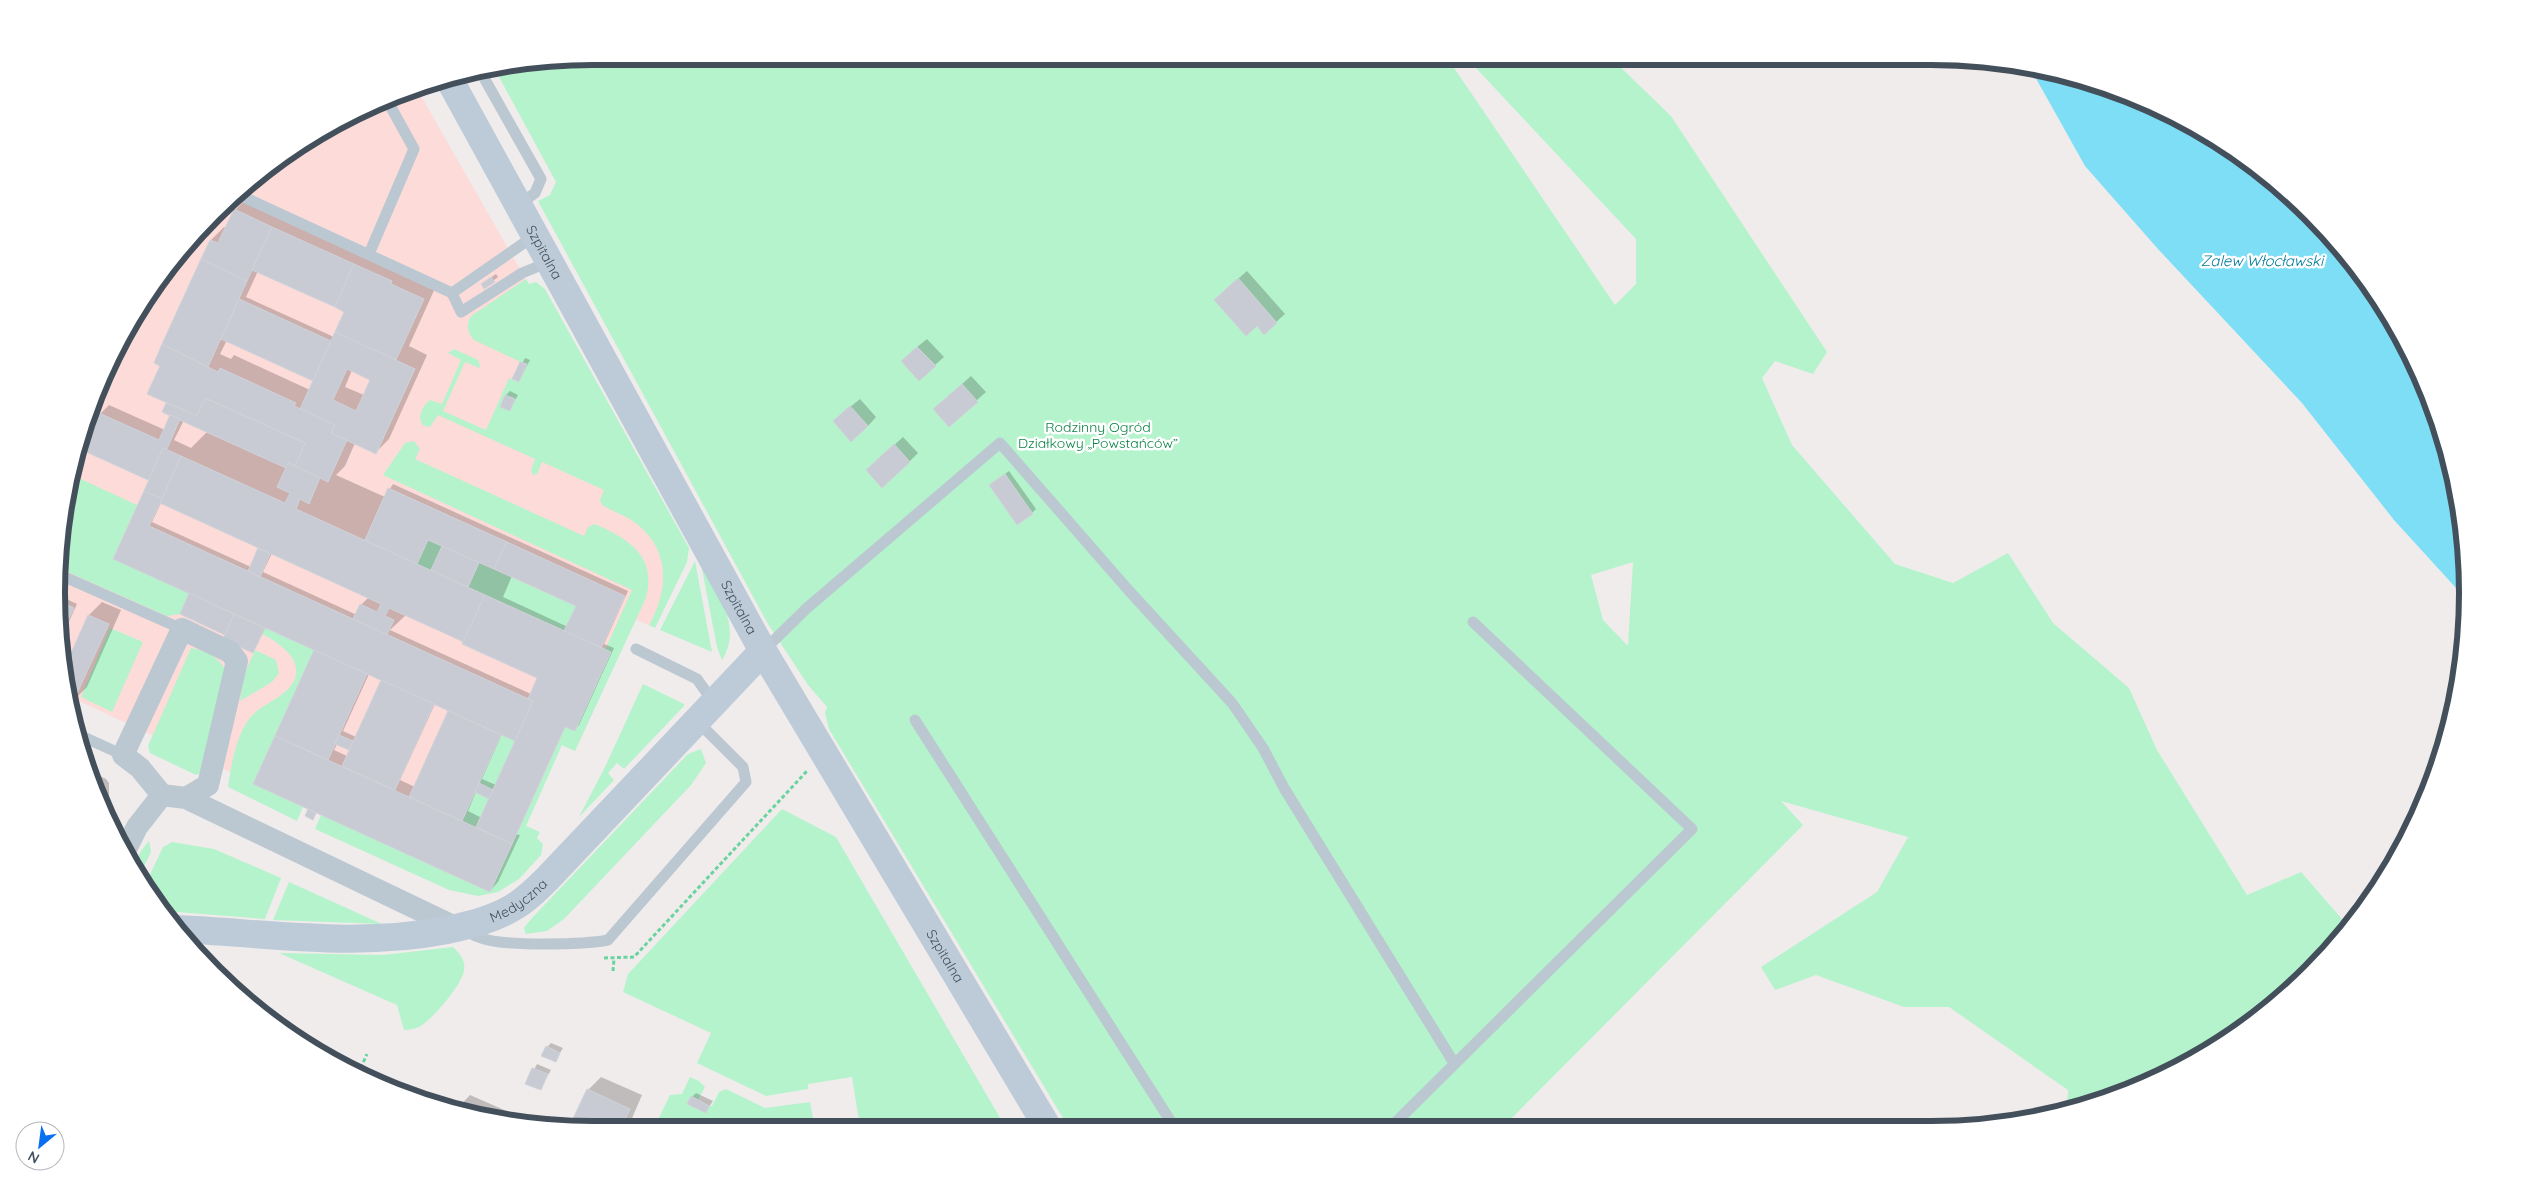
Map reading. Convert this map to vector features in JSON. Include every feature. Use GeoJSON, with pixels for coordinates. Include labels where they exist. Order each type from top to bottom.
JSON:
{"type":"FeatureCollection","features":[{"type":"Feature","properties":{"kind":"street","name":"Szpitalna"},"geometry":{"type":"LineString","coordinates":[[451,84],[763,651],[1044,1121]]}},
{"type":"Feature","properties":{"kind":"street"},"geometry":{"type":"LineString","coordinates":[[186,798],[208,785],[237,661],[230,652],[182,629],[123,755],[140,768],[162,795],[186,798],[457,928]]}},
{"type":"Feature","properties":{"kind":"street","name":"Medyczna"},"geometry":{"type":"LineString","coordinates":[[187,930],[340,939],[384,939],[457,928],[496,917],[532,894],[763,651]]}},
{"type":"Feature","properties":{"kind":"street"},"geometry":{"type":"LineString","coordinates":[[129,844],[137,827],[162,795]]}},
{"type":"Feature","properties":{"kind":"lane"},"geometry":{"type":"LineString","coordinates":[[483,77],[541,179],[535,194],[517,206]]}},
{"type":"Feature","properties":{"kind":"lane"},"geometry":{"type":"LineString","coordinates":[[369,254],[414,149],[391,105]]}},
{"type":"Feature","properties":{"kind":"lane"},"geometry":{"type":"LineString","coordinates":[[244,197],[452,293],[461,312],[522,273],[549,262]]}},
{"type":"Feature","properties":{"kind":"lane"},"geometry":{"type":"LineString","coordinates":[[452,293],[534,236]]}},
{"type":"Feature","properties":{"kind":"lane"},"geometry":{"type":"LineString","coordinates":[[763,651],[807,608],[1000,443],[1131,593],[1232,703],[1263,748],[1284,788],[1454,1063]]}},
{"type":"Feature","properties":{"kind":"lane"},"geometry":{"type":"LineString","coordinates":[[65,577],[182,629]]}},
{"type":"Feature","properties":{"kind":"lane"},"geometry":{"type":"LineString","coordinates":[[1397,1121],[1692,829],[1473,622]]}},
{"type":"Feature","properties":{"kind":"lane"},"geometry":{"type":"LineString","coordinates":[[457,928],[484,939],[514,942],[589,944],[608,940],[746,782],[743,767],[706,712],[697,679],[636,649]]}},
{"type":"Feature","properties":{"kind":"lane"},"geometry":{"type":"LineString","coordinates":[[916,720],[1171,1121]]}},
{"type":"Feature","properties":{"kind":"lane"},"geometry":{"type":"LineString","coordinates":[[85,738],[123,755]]}},
{"type":"Feature","properties":{"kind":"path"},"geometry":{"type":"LineString","coordinates":[[603,958],[634,957],[808,770]]}},
{"type":"Feature","properties":{"kind":"path"},"geometry":{"type":"LineString","coordinates":[[613,971],[614,959]]}},
{"type":"Feature","properties":{"kind":"path"},"geometry":{"type":"LineString","coordinates":[[361,1068],[367,1054]]}},
{"type":"Feature","properties":{"kind":"shaded area"},"geometry":{"type":"Polygon","coordinates":[[[420,94],[683,555],[652,627],[635,619],[575,751],[558,743],[490,892],[316,813],[313,820],[305,816],[308,809],[76,699],[66,628],[65,593],[66,558],[75,490],[93,423],[119,359],[154,300],[196,245],[245,196],[300,154],[359,119],[420,94]]]}},
{"type":"Feature","properties":{"kind":"green space","name":"Rodzinny Ogród Działkowy „Powstańców”"},"geometry":{"type":"Polygon","coordinates":[[[593,65],[1452,65],[1615,305],[1636,284],[1636,239],[1474,65],[1618,65],[1671,116],[1827,352],[1813,374],[1775,361],[1762,378],[1792,445],[1895,564],[1953,583],[2008,553],[2053,623],[2129,688],[2157,750],[2247,895],[2301,872],[2344,921],[2328,941],[2279,990],[2224,1032],[2165,1067],[2101,1093],[2067,1103],[2068,1090],[1949,1007],[1904,1007],[1816,975],[1775,990],[1761,967],[1877,892],[1908,837],[1781,801],[1803,825],[1509,1121],[1065,1121],[829,729],[825,713],[827,707],[808,685],[768,624],[538,201],[550,195],[556,182],[497,74],[558,66],[593,65]],[[1633,562],[1591,575],[1603,620],[1627,645],[1633,562]]]}},
{"type":"Feature","properties":{"kind":"green space"},"geometry":{"type":"Polygon","coordinates":[[[526,279],[529,284],[536,282],[545,289],[689,548],[687,562],[655,628],[649,625],[656,611],[663,583],[660,556],[645,532],[633,521],[602,505],[600,500],[604,490],[542,462],[537,474],[533,475],[531,470],[535,459],[438,415],[430,427],[424,426],[420,420],[422,409],[430,400],[442,404],[461,360],[448,353],[454,349],[478,360],[480,366],[479,368],[465,362],[443,411],[486,430],[509,378],[519,382],[527,365],[474,340],[468,328],[468,322],[471,316],[526,279]]]}},
{"type":"Feature","properties":{"kind":"green space"},"geometry":{"type":"Polygon","coordinates":[[[414,441],[420,449],[415,459],[584,536],[588,527],[595,524],[618,536],[637,550],[647,570],[646,598],[575,751],[562,745],[526,826],[540,832],[537,838],[543,844],[541,855],[519,879],[498,892],[478,896],[449,890],[315,829],[321,815],[490,892],[565,727],[605,650],[632,590],[383,475],[405,443],[414,441]]]}},
{"type":"Feature","properties":{"kind":"green space"},"geometry":{"type":"Polygon","coordinates":[[[78,478],[137,505],[113,559],[189,593],[180,614],[167,616],[66,571],[70,524],[78,478]]]}},
{"type":"Feature","properties":{"kind":"green space"},"geometry":{"type":"Polygon","coordinates":[[[428,540],[442,546],[431,570],[417,564],[428,540]]]}},
{"type":"Feature","properties":{"kind":"green space"},"geometry":{"type":"Polygon","coordinates":[[[700,559],[719,595],[729,621],[730,635],[728,647],[722,660],[717,647],[700,559]]]}},
{"type":"Feature","properties":{"kind":"green space"},"geometry":{"type":"Polygon","coordinates":[[[695,561],[712,652],[660,630],[695,561]]]}},
{"type":"Feature","properties":{"kind":"green space"},"geometry":{"type":"Polygon","coordinates":[[[479,563],[576,606],[564,631],[468,587],[479,563]]]}},
{"type":"Feature","properties":{"kind":"green space"},"geometry":{"type":"Polygon","coordinates":[[[110,628],[143,642],[112,712],[81,697],[110,628]]]}},
{"type":"Feature","properties":{"kind":"green space"},"geometry":{"type":"Polygon","coordinates":[[[265,628],[314,650],[253,784],[303,807],[297,821],[228,787],[235,751],[244,726],[257,711],[286,691],[293,682],[296,673],[292,657],[286,650],[262,634],[265,628]]]}},
{"type":"Feature","properties":{"kind":"green space"},"geometry":{"type":"Polygon","coordinates":[[[191,648],[202,651],[217,659],[227,673],[201,773],[196,775],[150,753],[148,746],[191,648]]]}},
{"type":"Feature","properties":{"kind":"green space"},"geometry":{"type":"Polygon","coordinates":[[[255,650],[276,660],[279,673],[272,682],[240,701],[244,675],[255,650]]]}},
{"type":"Feature","properties":{"kind":"green space"},"geometry":{"type":"Polygon","coordinates":[[[643,684],[684,704],[684,706],[624,769],[617,763],[608,773],[614,780],[579,817],[606,765],[643,684]]]}},
{"type":"Feature","properties":{"kind":"green space"},"geometry":{"type":"Polygon","coordinates":[[[501,735],[515,741],[493,790],[479,783],[501,735]]]}},
{"type":"Feature","properties":{"kind":"green space"},"geometry":{"type":"Polygon","coordinates":[[[701,749],[706,763],[691,785],[564,919],[547,931],[526,934],[524,928],[532,918],[688,754],[701,749]]]}},
{"type":"Feature","properties":{"kind":"green space"},"geometry":{"type":"Polygon","coordinates":[[[475,792],[489,799],[476,827],[462,821],[475,792]]]}},
{"type":"Feature","properties":{"kind":"green space"},"geometry":{"type":"Polygon","coordinates":[[[782,809],[836,837],[1002,1121],[859,1121],[852,1077],[808,1084],[808,1089],[766,1096],[697,1063],[711,1033],[623,992],[628,974],[782,809]]]}},
{"type":"Feature","properties":{"kind":"green space"},"geometry":{"type":"Polygon","coordinates":[[[149,841],[151,852],[143,868],[137,859],[149,841]]]}},
{"type":"Feature","properties":{"kind":"green space"},"geometry":{"type":"Polygon","coordinates":[[[172,842],[214,849],[281,878],[265,919],[172,912],[149,877],[163,847],[172,842]]]}},
{"type":"Feature","properties":{"kind":"green space"},"geometry":{"type":"Polygon","coordinates":[[[289,882],[382,924],[273,920],[289,882]]]}},
{"type":"Feature","properties":{"kind":"green space"},"geometry":{"type":"Polygon","coordinates":[[[453,947],[460,954],[464,963],[464,970],[458,984],[446,1002],[431,1018],[417,1028],[406,1030],[404,1030],[397,1005],[279,953],[383,955],[453,947]]]}},
{"type":"Feature","properties":{"kind":"green space"},"geometry":{"type":"Polygon","coordinates":[[[690,1077],[699,1081],[705,1087],[698,1100],[691,1096],[687,1104],[706,1113],[719,1092],[726,1089],[765,1108],[810,1102],[814,1121],[657,1121],[670,1095],[682,1094],[690,1077]]]}},
{"type":"Feature","properties":{"kind":"water","name":"Zalew Włocławski"},"geometry":{"type":"Polygon","coordinates":[[[2034,75],[2101,93],[2133,105],[2165,119],[2195,136],[2252,174],[2279,196],[2328,245],[2370,300],[2405,359],[2419,391],[2441,456],[2449,490],[2458,558],[2459,591],[2394,520],[2302,403],[2158,249],[2085,166],[2034,75]]]}},
{"type":"Feature","properties":{"kind":"building"},"geometry":{"type":"Polygon","coordinates":[[[234,209],[272,227],[247,281],[201,259],[210,240],[218,243],[234,209]]]}},
{"type":"Feature","properties":{"kind":"building"},"geometry":{"type":"Polygon","coordinates":[[[272,227],[354,264],[335,307],[252,270],[272,227]]]}},
{"type":"Feature","properties":{"kind":"building"},"geometry":{"type":"Polygon","coordinates":[[[201,259],[247,281],[208,367],[162,344],[201,259]]]}},
{"type":"Feature","properties":{"kind":"building"},"geometry":{"type":"Polygon","coordinates":[[[354,264],[392,281],[391,284],[424,299],[396,360],[335,332],[344,312],[335,307],[354,264]]]}},
{"type":"Feature","properties":{"kind":"building"},"geometry":{"type":"Polygon","coordinates":[[[491,277],[495,282],[484,289],[481,284],[491,277]]]}},
{"type":"Feature","properties":{"kind":"building"},"geometry":{"type":"Polygon","coordinates":[[[1238,278],[1277,323],[1264,335],[1257,326],[1246,336],[1214,300],[1238,278]]]}},
{"type":"Feature","properties":{"kind":"building"},"geometry":{"type":"Polygon","coordinates":[[[239,299],[331,341],[313,381],[221,339],[239,299]]]}},
{"type":"Feature","properties":{"kind":"building"},"geometry":{"type":"Polygon","coordinates":[[[335,332],[415,369],[376,454],[331,433],[335,425],[300,409],[335,332]],[[347,369],[333,400],[356,411],[370,380],[347,369]]]}},
{"type":"Feature","properties":{"kind":"building"},"geometry":{"type":"Polygon","coordinates":[[[162,344],[218,372],[220,368],[296,403],[294,406],[335,425],[331,433],[347,440],[328,482],[295,466],[305,443],[205,398],[197,416],[147,394],[160,366],[154,363],[162,344]]]}},
{"type":"Feature","properties":{"kind":"building"},"geometry":{"type":"Polygon","coordinates":[[[917,347],[936,366],[919,381],[901,361],[917,347]]]}},
{"type":"Feature","properties":{"kind":"building"},"geometry":{"type":"Polygon","coordinates":[[[520,362],[527,364],[519,382],[512,379],[520,362]]]}},
{"type":"Feature","properties":{"kind":"building"},"geometry":{"type":"Polygon","coordinates":[[[962,384],[978,402],[949,427],[933,409],[962,384]]]}},
{"type":"Feature","properties":{"kind":"building"},"geometry":{"type":"Polygon","coordinates":[[[505,395],[515,399],[510,411],[500,407],[505,395]]]}},
{"type":"Feature","properties":{"kind":"building"},"geometry":{"type":"Polygon","coordinates":[[[205,398],[305,443],[295,466],[288,463],[286,468],[162,412],[166,403],[197,416],[205,398]]]}},
{"type":"Feature","properties":{"kind":"building"},"geometry":{"type":"Polygon","coordinates":[[[850,406],[868,426],[851,442],[833,421],[850,406]]]}},
{"type":"Feature","properties":{"kind":"building"},"geometry":{"type":"Polygon","coordinates":[[[99,413],[159,440],[170,415],[180,419],[167,449],[163,448],[148,480],[84,451],[99,413]]]}},
{"type":"Feature","properties":{"kind":"building"},"geometry":{"type":"Polygon","coordinates":[[[894,444],[910,462],[882,488],[866,470],[894,444]]]}},
{"type":"Feature","properties":{"kind":"building"},"geometry":{"type":"Polygon","coordinates":[[[163,448],[181,456],[162,499],[144,491],[163,448]]]}},
{"type":"Feature","properties":{"kind":"building"},"geometry":{"type":"Polygon","coordinates":[[[181,456],[285,503],[290,493],[277,487],[288,463],[320,478],[309,504],[300,499],[296,509],[485,595],[464,642],[389,608],[385,616],[394,620],[387,635],[353,619],[360,604],[377,612],[381,604],[160,503],[181,456]]]}},
{"type":"Feature","properties":{"kind":"building"},"geometry":{"type":"Polygon","coordinates":[[[1005,474],[1033,514],[1017,525],[989,485],[1005,474]]]}},
{"type":"Feature","properties":{"kind":"building"},"geometry":{"type":"Polygon","coordinates":[[[388,488],[507,542],[494,569],[428,540],[417,564],[365,540],[388,488]]]}},
{"type":"Feature","properties":{"kind":"building"},"geometry":{"type":"Polygon","coordinates":[[[144,491],[162,499],[149,526],[533,701],[515,741],[113,559],[144,491]]]}},
{"type":"Feature","properties":{"kind":"building"},"geometry":{"type":"Polygon","coordinates":[[[507,542],[625,596],[601,648],[564,631],[576,606],[494,569],[507,542]]]}},
{"type":"Feature","properties":{"kind":"building"},"geometry":{"type":"Polygon","coordinates":[[[442,546],[479,563],[468,587],[431,570],[442,546]]]}},
{"type":"Feature","properties":{"kind":"building"},"geometry":{"type":"Polygon","coordinates":[[[258,548],[270,554],[260,577],[248,571],[258,548]]]}},
{"type":"Feature","properties":{"kind":"building"},"geometry":{"type":"Polygon","coordinates":[[[189,593],[234,614],[225,635],[180,614],[189,593]]]}},
{"type":"Feature","properties":{"kind":"building"},"geometry":{"type":"Polygon","coordinates":[[[485,595],[611,652],[575,731],[565,727],[512,844],[476,827],[533,701],[528,699],[537,678],[462,644],[485,595]]]}},
{"type":"Feature","properties":{"kind":"building"},"geometry":{"type":"Polygon","coordinates":[[[65,604],[74,608],[66,625],[65,604]]]}},
{"type":"Feature","properties":{"kind":"building"},"geometry":{"type":"Polygon","coordinates":[[[234,614],[265,628],[253,653],[223,639],[234,614]]]}},
{"type":"Feature","properties":{"kind":"building"},"geometry":{"type":"Polygon","coordinates":[[[88,615],[109,624],[75,697],[69,657],[88,615]]]}},
{"type":"Feature","properties":{"kind":"building"},"geometry":{"type":"Polygon","coordinates":[[[314,650],[367,674],[328,760],[275,736],[314,650]]]}},
{"type":"Feature","properties":{"kind":"building"},"geometry":{"type":"Polygon","coordinates":[[[381,680],[434,704],[395,790],[342,766],[381,680]]]}},
{"type":"Feature","properties":{"kind":"building"},"geometry":{"type":"Polygon","coordinates":[[[448,711],[501,735],[462,821],[409,797],[448,711]]]}},
{"type":"Feature","properties":{"kind":"building"},"geometry":{"type":"Polygon","coordinates":[[[339,735],[353,741],[349,750],[335,744],[339,735]]]}},
{"type":"Feature","properties":{"kind":"building"},"geometry":{"type":"Polygon","coordinates":[[[275,736],[512,844],[490,892],[253,784],[275,736]]]}},
{"type":"Feature","properties":{"kind":"building"},"geometry":{"type":"Polygon","coordinates":[[[479,783],[493,790],[489,799],[475,792],[479,783]]]}},
{"type":"Feature","properties":{"kind":"building"},"geometry":{"type":"Polygon","coordinates":[[[308,809],[316,813],[313,820],[305,816],[308,809]]]}},
{"type":"Feature","properties":{"kind":"building"},"geometry":{"type":"Polygon","coordinates":[[[546,1046],[560,1053],[556,1062],[541,1056],[546,1046]]]}},
{"type":"Feature","properties":{"kind":"building"},"geometry":{"type":"Polygon","coordinates":[[[532,1068],[548,1074],[541,1090],[525,1084],[532,1068]]]}},
{"type":"Feature","properties":{"kind":"building"},"geometry":{"type":"Polygon","coordinates":[[[587,1089],[630,1109],[624,1121],[572,1120],[587,1089]]]}},
{"type":"Feature","properties":{"kind":"building"},"geometry":{"type":"Polygon","coordinates":[[[691,1096],[709,1106],[706,1113],[687,1104],[691,1096]]]}}]}
